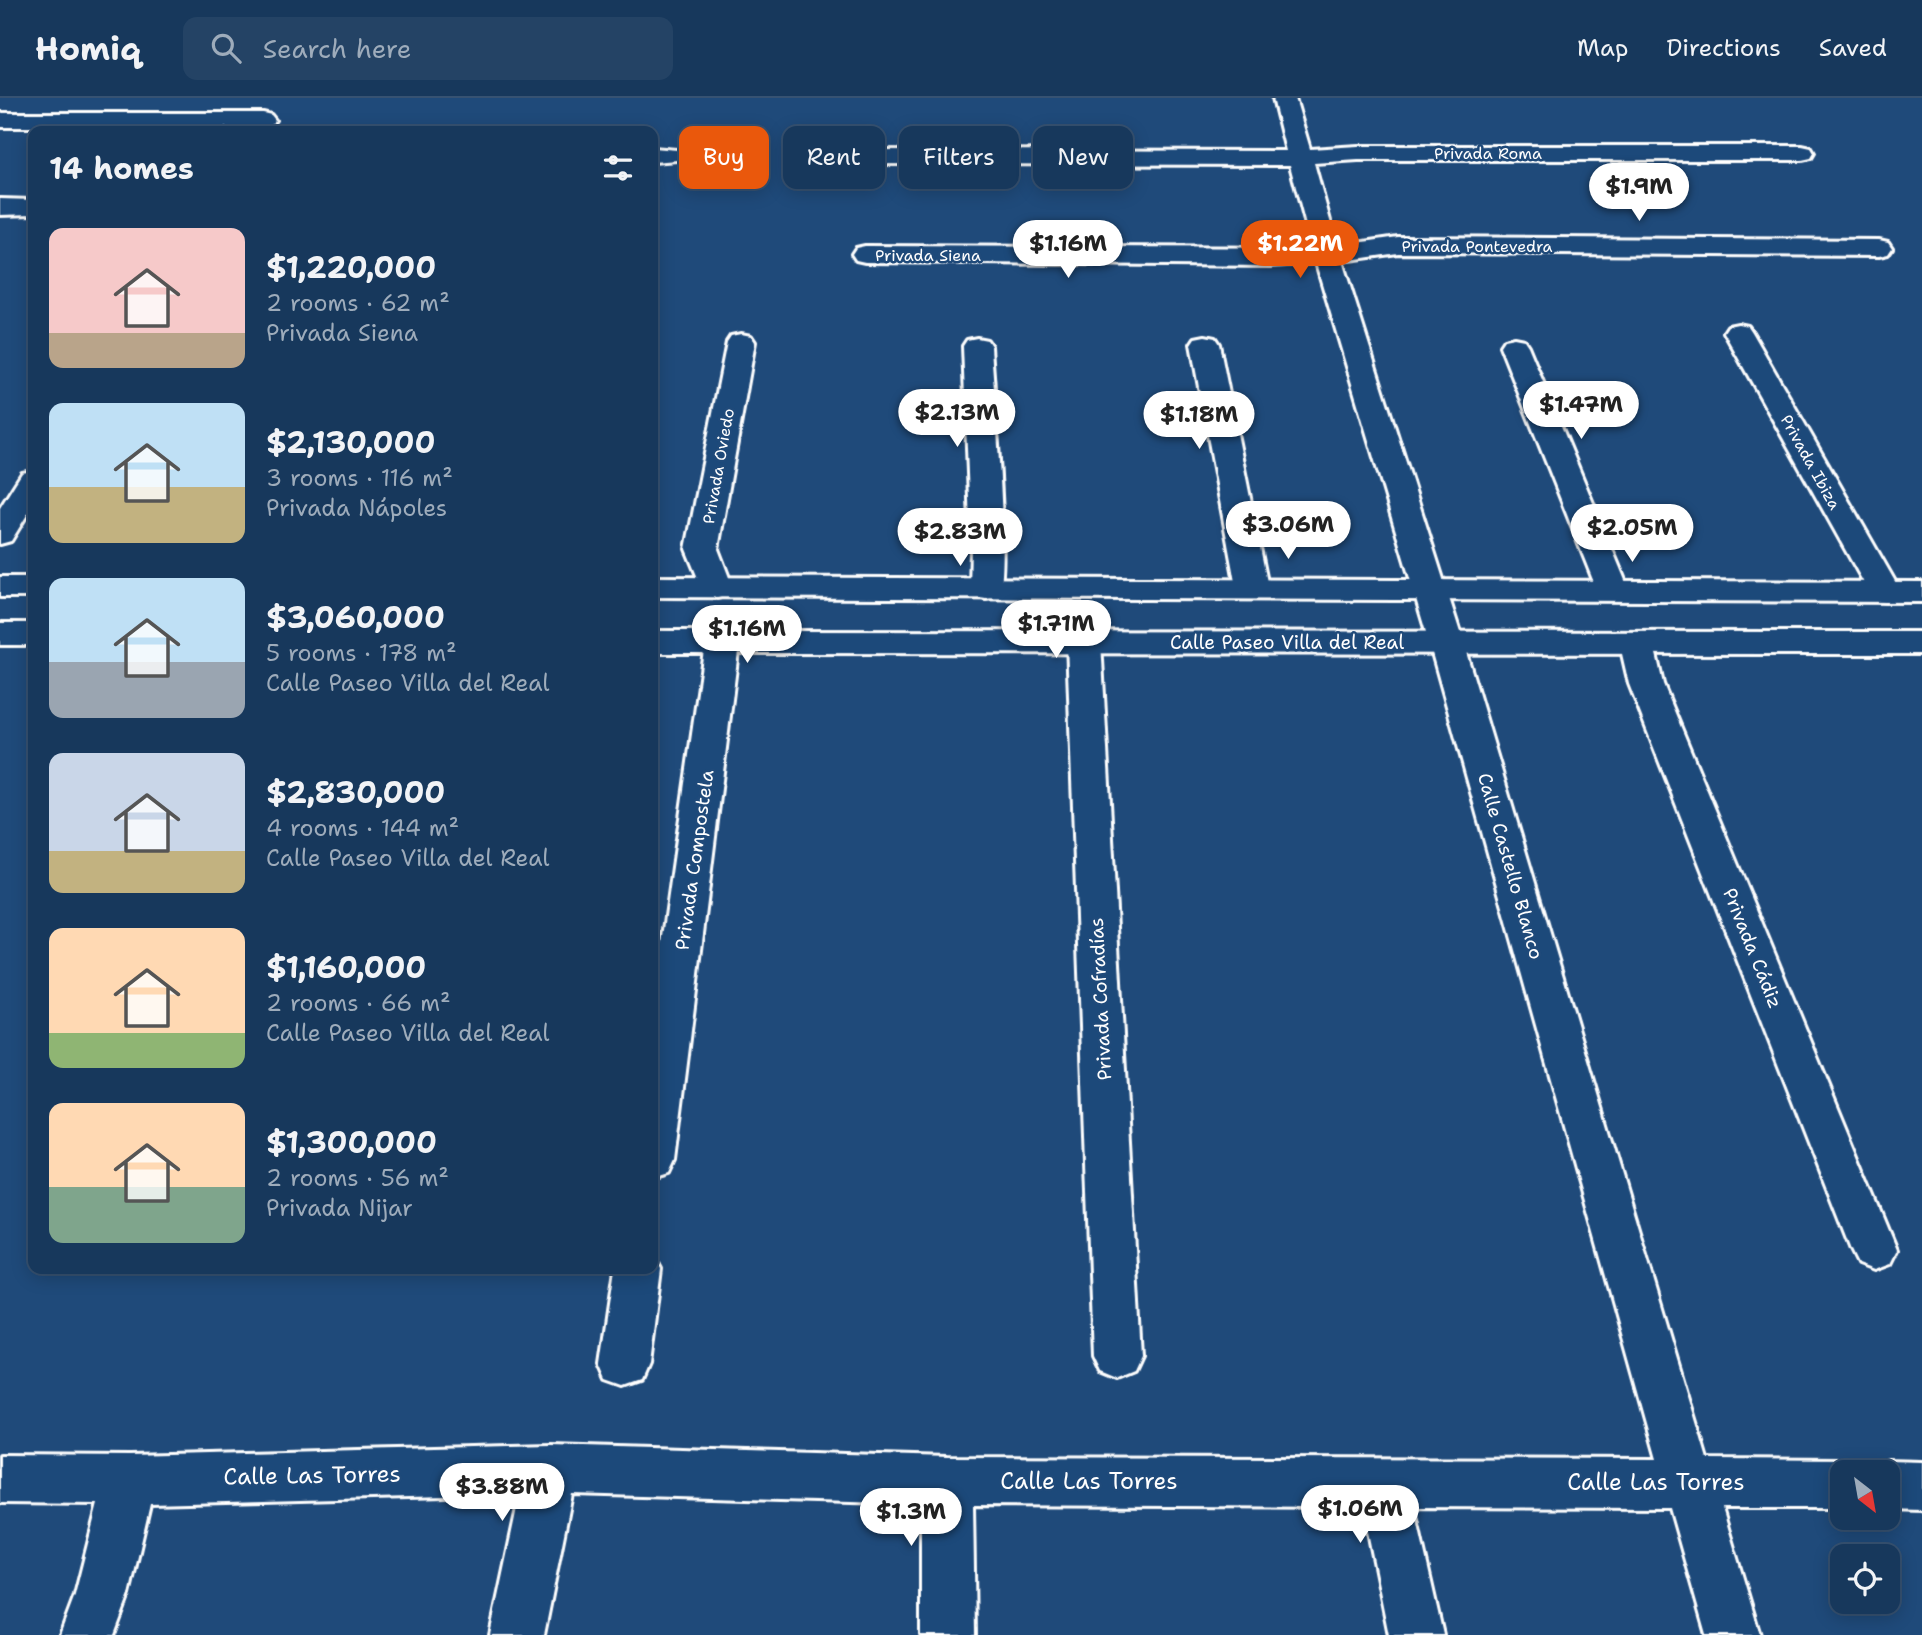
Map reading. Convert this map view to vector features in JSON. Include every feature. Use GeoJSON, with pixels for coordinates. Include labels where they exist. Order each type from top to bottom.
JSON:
{"type":"FeatureCollection","features":[{"type":"Feature","properties":{"kind":"street"},"geometry":{"type":"LineString","coordinates":[[0,120],[260,126],[276,98]]}},
{"type":"Feature","properties":{"kind":"street","name":"Calle Castello Blanco"},"geometry":{"type":"LineString","coordinates":[[1284,98],[1327,255],[1446,642],[1691,1482],[1733,1635]]}},
{"type":"Feature","properties":{"kind":"street","name":"Privada Roma"},"geometry":{"type":"LineString","coordinates":[[885,157],[1802,153]]}},
{"type":"Feature","properties":{"kind":"street"},"geometry":{"type":"LineString","coordinates":[[0,207],[28,207]]}},
{"type":"Feature","properties":{"kind":"street","name":"Privada Pontevedra"},"geometry":{"type":"LineString","coordinates":[[1327,255],[1398,245],[1879,248]]}},
{"type":"Feature","properties":{"kind":"street","name":"Privada Siena"},"geometry":{"type":"LineString","coordinates":[[865,254],[1272,258],[1327,255]]}},
{"type":"Feature","properties":{"kind":"street","name":"Privada Ibiza"},"geometry":{"type":"LineString","coordinates":[[1738,332],[1885,592]]}},
{"type":"Feature","properties":{"kind":"street","name":"Privada Oviedo"},"geometry":{"type":"LineString","coordinates":[[717,588],[702,549],[741,342]]}},
{"type":"Feature","properties":{"kind":"street"},"geometry":{"type":"LineString","coordinates":[[1205,344],[1252,587]]}},
{"type":"Feature","properties":{"kind":"street"},"geometry":{"type":"LineString","coordinates":[[976,346],[988,549],[986,589]]}},
{"type":"Feature","properties":{"kind":"street"},"geometry":{"type":"LineString","coordinates":[[1514,346],[1613,590]]}},
{"type":"Feature","properties":{"kind":"street"},"geometry":{"type":"LineString","coordinates":[[0,534],[28,489]]}},
{"type":"Feature","properties":{"kind":"street"},"geometry":{"type":"LineString","coordinates":[[0,587],[28,587]]}},
{"type":"Feature","properties":{"kind":"street"},"geometry":{"type":"LineString","coordinates":[[658,587],[1252,587],[1922,592]]}},
{"type":"Feature","properties":{"kind":"street"},"geometry":{"type":"LineString","coordinates":[[0,634],[28,634]]}},
{"type":"Feature","properties":{"kind":"street","name":"Calle Paseo Villa del Real"},"geometry":{"type":"LineString","coordinates":[[658,642],[1446,642],[1637,645],[1922,643]]}},
{"type":"Feature","properties":{"kind":"street","name":"Privada Cofradías"},"geometry":{"type":"LineString","coordinates":[[1084,642],[1117,1356]]}},
{"type":"Feature","properties":{"kind":"street","name":"Privada Compostela"},"geometry":{"type":"LineString","coordinates":[[658,1123],[722,643]]}},
{"type":"Feature","properties":{"kind":"street","name":"Privada Cádiz"},"geometry":{"type":"LineString","coordinates":[[1637,645],[1646,684],[1874,1250]]}},
{"type":"Feature","properties":{"kind":"street"},"geometry":{"type":"LineString","coordinates":[[625,1364],[637,1274]]}},
{"type":"Feature","properties":{"kind":"street"},"geometry":{"type":"LineString","coordinates":[[517,1635],[551,1469]]}},
{"type":"Feature","properties":{"kind":"street","name":"Calle Las Torres"},"geometry":{"type":"LineString","coordinates":[[0,1479],[130,1480],[551,1469],[947,1481],[1691,1482],[1830,1485]]}},
{"type":"Feature","properties":{"kind":"street"},"geometry":{"type":"LineString","coordinates":[[88,1635],[102,1595],[130,1480]]}},
{"type":"Feature","properties":{"kind":"street"},"geometry":{"type":"LineString","coordinates":[[947,1481],[948,1635]]}},
{"type":"Feature","properties":{"kind":"street"},"geometry":{"type":"LineString","coordinates":[[1382,1481],[1409,1591],[1416,1635]]}},
{"type":"Feature","properties":{"kind":"street"},"geometry":{"type":"LineString","coordinates":[[1900,1485],[1922,1486]]}}]}
